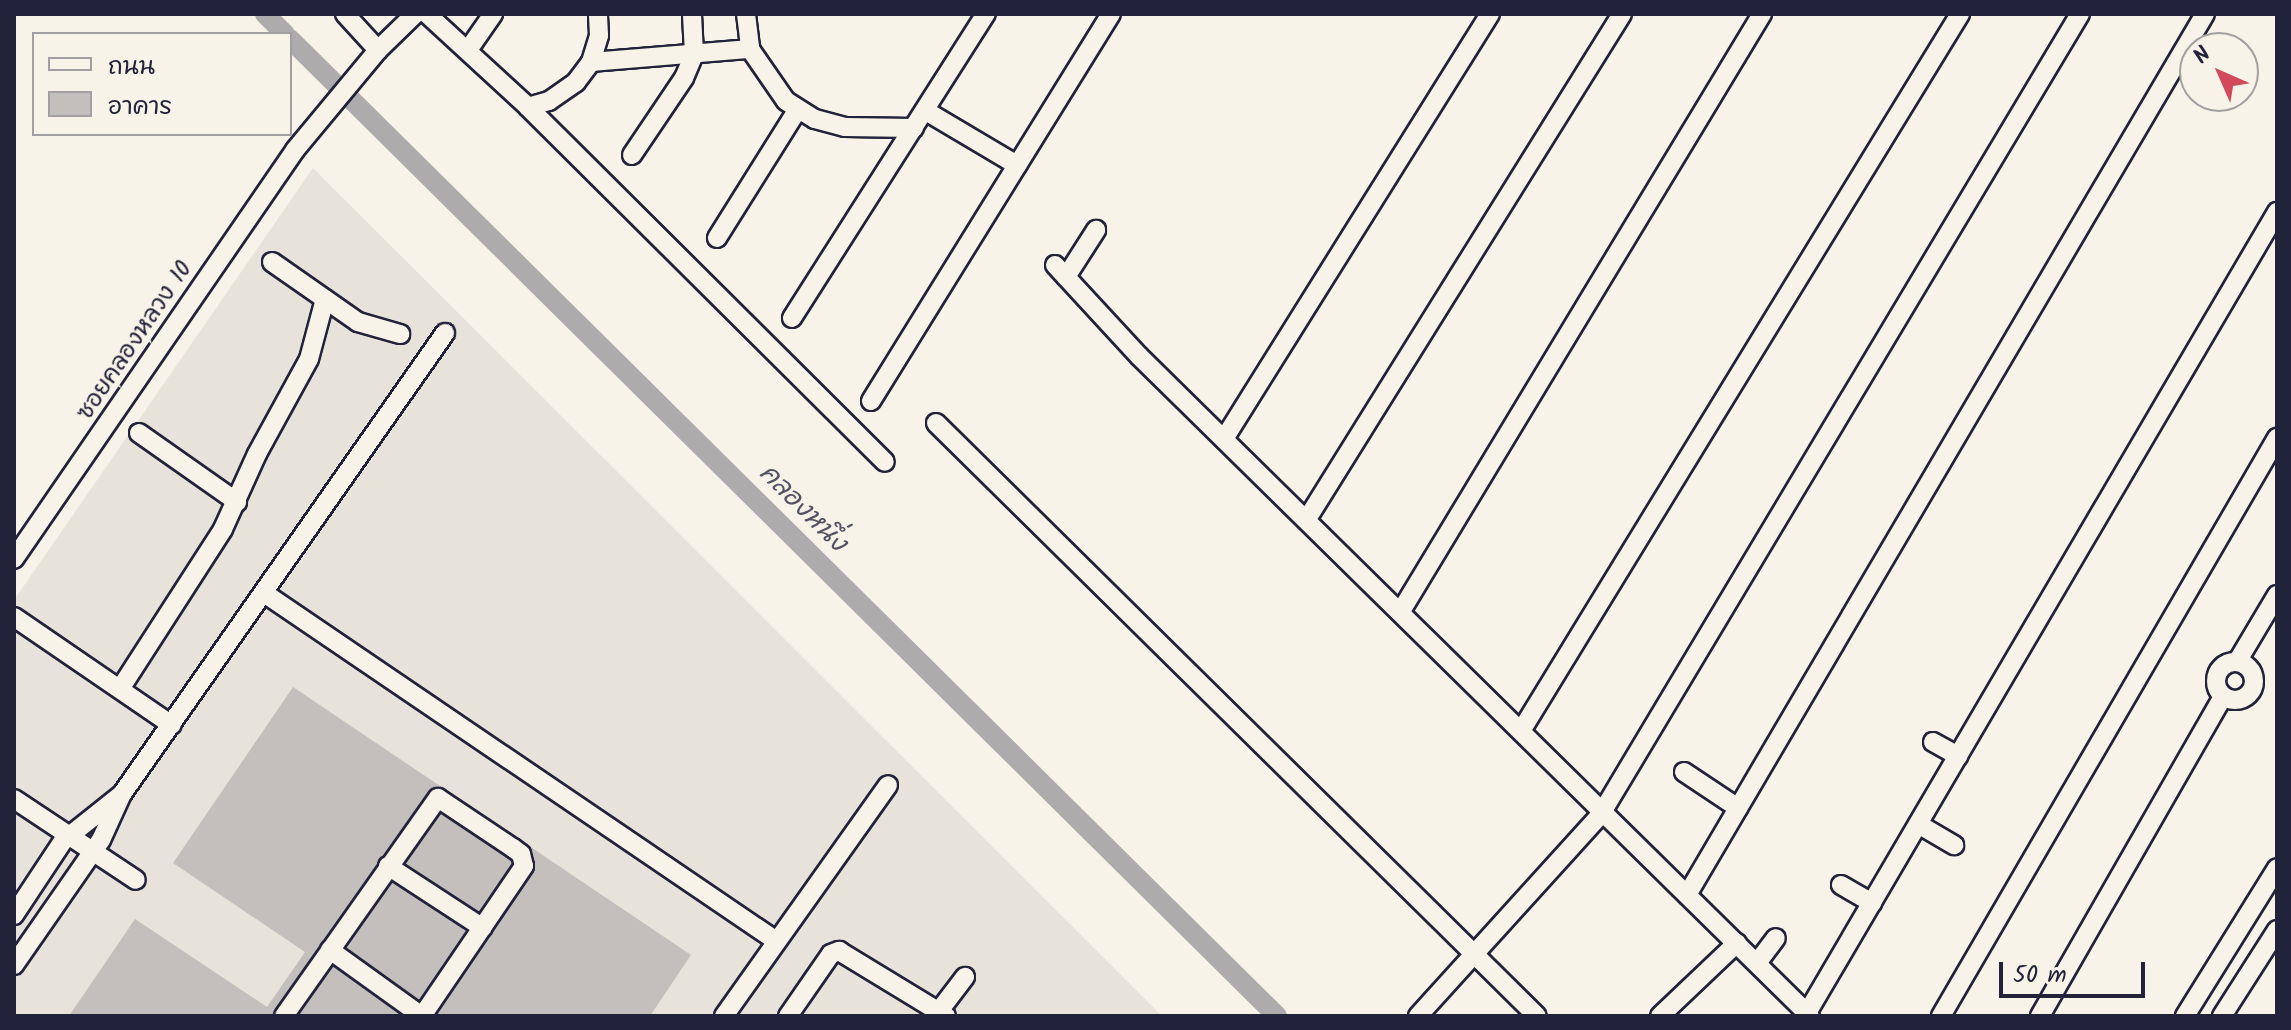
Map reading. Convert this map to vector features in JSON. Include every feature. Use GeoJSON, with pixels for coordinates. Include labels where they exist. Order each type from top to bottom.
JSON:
{"type":"FeatureCollection","features":[{"type":"Feature","properties":{"kind":"street"},"geometry":{"type":"LineString","coordinates":[[345,14],[372,57]]}},
{"type":"Feature","properties":{"kind":"street","name":"ซอยคลองหลวง 10"},"geometry":{"type":"LineString","coordinates":[[14,559],[295,150],[372,57],[415,14]]}},
{"type":"Feature","properties":{"kind":"street"},"geometry":{"type":"LineString","coordinates":[[427,14],[528,107],[885,462]]}},
{"type":"Feature","properties":{"kind":"street"},"geometry":{"type":"LineString","coordinates":[[468,50],[493,14]]}},
{"type":"Feature","properties":{"kind":"street"},"geometry":{"type":"LineString","coordinates":[[528,107],[558,95],[576,82],[591,62],[599,35],[598,14]]}},
{"type":"Feature","properties":{"kind":"street"},"geometry":{"type":"LineString","coordinates":[[632,155],[684,78],[694,54],[692,14]]}},
{"type":"Feature","properties":{"kind":"street"},"geometry":{"type":"LineString","coordinates":[[746,14],[750,49],[786,101],[815,119],[845,127],[914,128]]}},
{"type":"Feature","properties":{"kind":"street"},"geometry":{"type":"LineString","coordinates":[[792,318],[986,14]]}},
{"type":"Feature","properties":{"kind":"street"},"geometry":{"type":"LineString","coordinates":[[871,401],[1111,14]]}},
{"type":"Feature","properties":{"kind":"street"},"geometry":{"type":"LineString","coordinates":[[1224,439],[1490,14]]}},
{"type":"Feature","properties":{"kind":"street"},"geometry":{"type":"LineString","coordinates":[[1307,519],[1622,14]]}},
{"type":"Feature","properties":{"kind":"street"},"geometry":{"type":"LineString","coordinates":[[1401,611],[1762,14]]}},
{"type":"Feature","properties":{"kind":"street"},"geometry":{"type":"LineString","coordinates":[[1521,731],[1960,14]]}},
{"type":"Feature","properties":{"kind":"street"},"geometry":{"type":"LineString","coordinates":[[1418,1016],[1601,814],[2080,14]]}},
{"type":"Feature","properties":{"kind":"street"},"geometry":{"type":"LineString","coordinates":[[1687,895],[2205,14]]}},
{"type":"Feature","properties":{"kind":"street"},"geometry":{"type":"LineString","coordinates":[[591,62],[750,49]]}},
{"type":"Feature","properties":{"kind":"street"},"geometry":{"type":"LineString","coordinates":[[717,238],[798,109]]}},
{"type":"Feature","properties":{"kind":"street"},"geometry":{"type":"LineString","coordinates":[[926,111],[1017,165]]}},
{"type":"Feature","properties":{"kind":"street"},"geometry":{"type":"LineString","coordinates":[[1096,230],[1061,271],[1139,356],[1808,1015],[2277,212]]}},
{"type":"Feature","properties":{"kind":"street"},"geometry":{"type":"LineString","coordinates":[[272,262],[358,322],[400,334]]}},
{"type":"Feature","properties":{"kind":"street"},"geometry":{"type":"LineString","coordinates":[[120,689],[237,502],[257,454],[309,359],[325,299]]}},
{"type":"Feature","properties":{"kind":"street"},"geometry":{"type":"LineString","coordinates":[[14,965],[92,853],[113,819],[122,794],[445,333]]}},
{"type":"Feature","properties":{"kind":"street"},"geometry":{"type":"LineString","coordinates":[[936,423],[1537,1016]]}},
{"type":"Feature","properties":{"kind":"street"},"geometry":{"type":"LineString","coordinates":[[139,433],[237,502]]}},
{"type":"Feature","properties":{"kind":"street"},"geometry":{"type":"LineString","coordinates":[[1941,1016],[2277,438]]}},
{"type":"Feature","properties":{"kind":"street"},"geometry":{"type":"LineString","coordinates":[[264,593],[775,940]]}},
{"type":"Feature","properties":{"kind":"street"},"geometry":{"type":"LineString","coordinates":[[2237,662],[2252,673],[2251,691],[2242,699],[2223,697],[2216,687],[2217,674],[2225,665],[2237,662],[2277,595]]}},
{"type":"Feature","properties":{"kind":"street"},"geometry":{"type":"LineString","coordinates":[[14,617],[172,725]]}},
{"type":"Feature","properties":{"kind":"street"},"geometry":{"type":"LineString","coordinates":[[2040,1016],[2223,697]]}},
{"type":"Feature","properties":{"kind":"street"},"geometry":{"type":"LineString","coordinates":[[1933,742],[1958,756]]}},
{"type":"Feature","properties":{"kind":"street"},"geometry":{"type":"LineString","coordinates":[[1684,772],[1738,808]]}},
{"type":"Feature","properties":{"kind":"street"},"geometry":{"type":"LineString","coordinates":[[724,1016],[775,940],[888,785]]}},
{"type":"Feature","properties":{"kind":"street"},"geometry":{"type":"LineString","coordinates":[[14,915],[68,836],[122,794]]}},
{"type":"Feature","properties":{"kind":"street"},"geometry":{"type":"LineString","coordinates":[[14,799],[136,880]]}},
{"type":"Feature","properties":{"kind":"street"},"geometry":{"type":"LineString","coordinates":[[284,1016],[433,800],[443,799],[513,848],[524,861],[522,873],[422,1016],[330,950]]}},
{"type":"Feature","properties":{"kind":"street"},"geometry":{"type":"LineString","coordinates":[[1918,824],[1954,845]]}},
{"type":"Feature","properties":{"kind":"street"},"geometry":{"type":"LineString","coordinates":[[388,866],[483,928]]}},
{"type":"Feature","properties":{"kind":"street"},"geometry":{"type":"LineString","coordinates":[[2185,1016],[2277,868]]}},
{"type":"Feature","properties":{"kind":"street"},"geometry":{"type":"LineString","coordinates":[[1841,885],[1872,903]]}},
{"type":"Feature","properties":{"kind":"street"},"geometry":{"type":"LineString","coordinates":[[2222,1016],[2277,930]]}},
{"type":"Feature","properties":{"kind":"street"},"geometry":{"type":"LineString","coordinates":[[1757,963],[1776,938]]}},
{"type":"Feature","properties":{"kind":"street"},"geometry":{"type":"LineString","coordinates":[[1660,1016],[1737,943]]}},
{"type":"Feature","properties":{"kind":"street"},"geometry":{"type":"LineString","coordinates":[[788,1016],[831,954],[839,951],[943,1014],[965,977]]}},
{"type":"Feature","properties":{"kind":"shaded area"},"geometry":{"type":"Polygon","coordinates":[[[313,168],[1162,1016],[14,1016],[14,600],[313,168]]]}},
{"type":"Feature","properties":{"kind":"building"},"geometry":{"type":"Polygon","coordinates":[[[293,687],[691,955],[650,1016],[69,1016],[135,919],[267,1007],[305,952],[173,863],[293,687]]]}},
{"type":"Feature","properties":{"kind":"waterway","name":"คลองหนึ่ง"},"geometry":{"type":"LineString","coordinates":[[265,14],[283,32]]}},
{"type":"Feature","properties":{"kind":"waterway","name":"คลองหนึ่ง"},"geometry":{"type":"LineString","coordinates":[[292,41],[1277,1016]]}}]}
